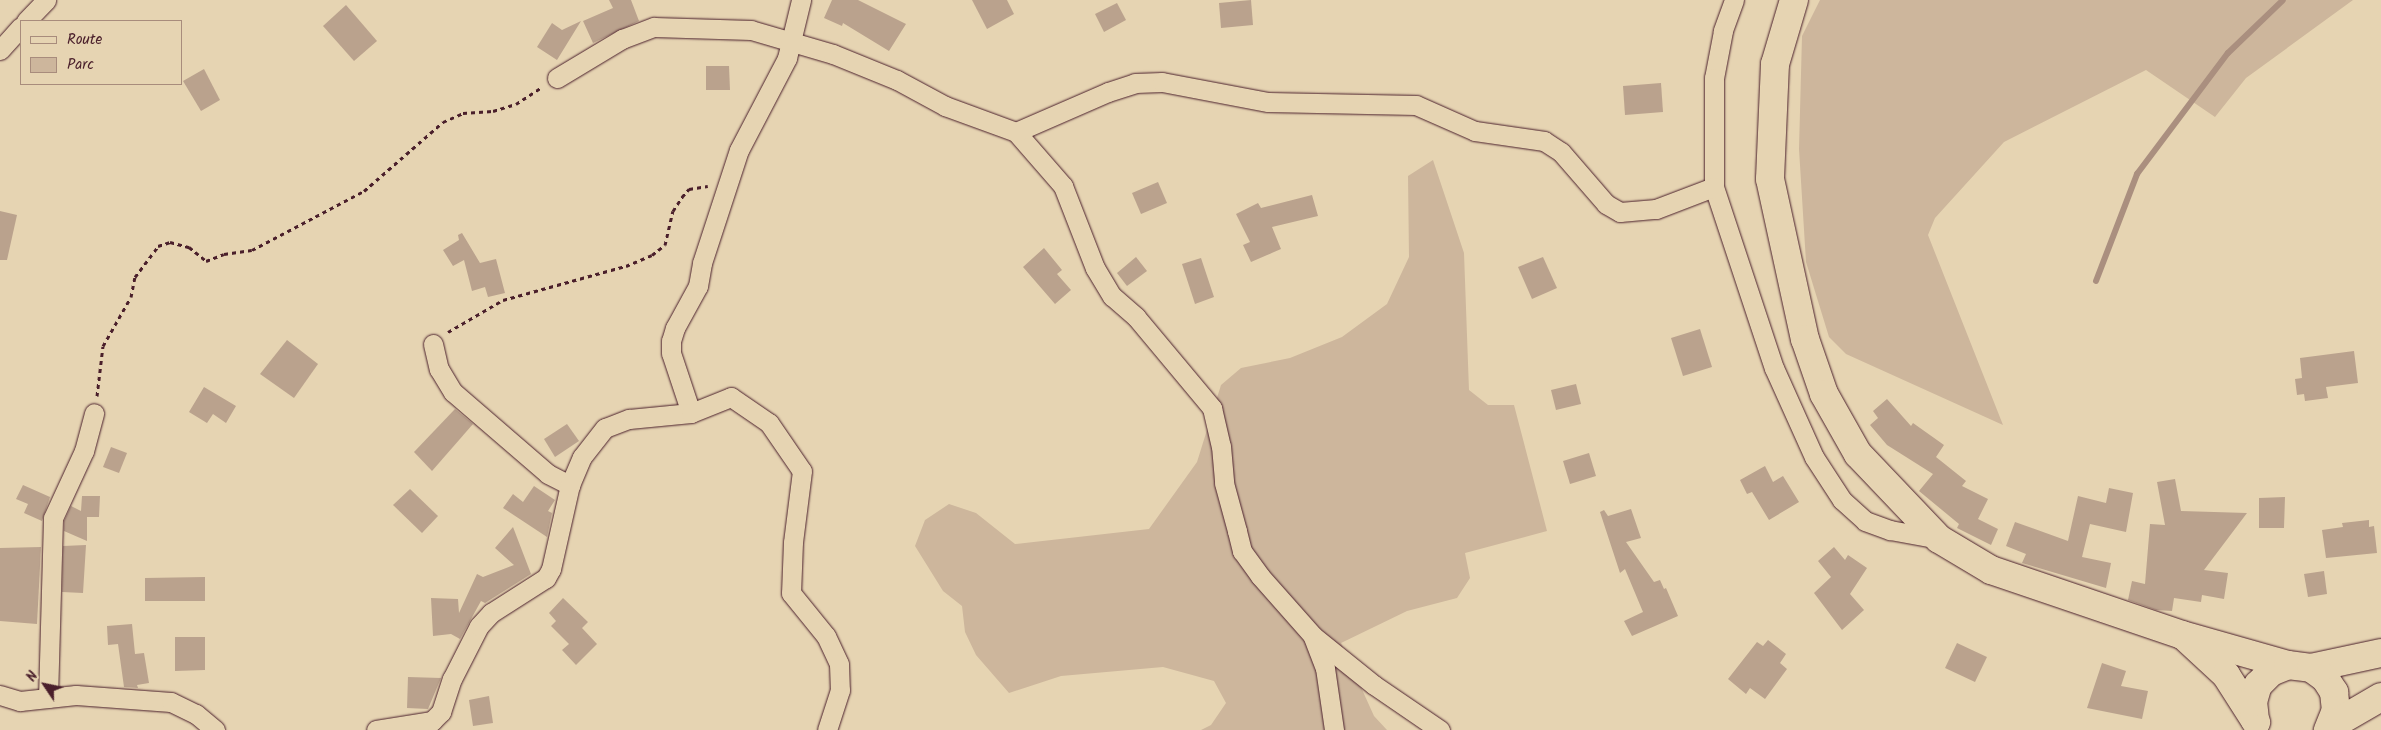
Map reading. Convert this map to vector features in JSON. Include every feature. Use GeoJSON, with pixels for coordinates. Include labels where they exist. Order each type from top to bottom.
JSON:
{"type":"FeatureCollection","features":[{"type":"Feature","properties":{"kind":"highway"},"geometry":{"type":"LineString","coordinates":[[1794,0],[1775,64],[1770,179],[1805,339],[1824,394],[1858,454],[1938,539],[2013,580],[2182,635],[2299,666],[2325,678],[2334,692],[2336,710],[2329,728]]}},
{"type":"Feature","properties":{"kind":"highway"},"geometry":{"type":"LineString","coordinates":[[2182,635],[2226,675],[2258,725]]}},
{"type":"Feature","properties":{"kind":"highway"},"geometry":{"type":"LineString","coordinates":[[2258,725],[2253,702],[2258,685],[2271,672],[2381,653]]}},
{"type":"Feature","properties":{"kind":"highway"},"geometry":{"type":"LineString","coordinates":[[2329,728],[2381,697]]}},
{"type":"Feature","properties":{"kind":"street"},"geometry":{"type":"LineString","coordinates":[[27,20],[46,0]]}},
{"type":"Feature","properties":{"kind":"street"},"geometry":{"type":"LineString","coordinates":[[691,413],[671,353],[671,341],[675,328],[698,286],[702,263],[726,184],[739,150],[787,58],[801,0]]}},
{"type":"Feature","properties":{"kind":"street"},"geometry":{"type":"LineString","coordinates":[[1734,0],[1723,31],[1714,78],[1714,187],[1774,368],[1814,457],[1842,500],[1865,521],[1890,530],[1938,539]]}},
{"type":"Feature","properties":{"kind":"street"},"geometry":{"type":"LineString","coordinates":[[0,50],[20,27]]}},
{"type":"Feature","properties":{"kind":"street"},"geometry":{"type":"LineString","coordinates":[[557,78],[622,39],[654,27],[722,27],[792,41],[867,67],[946,106],[1016,132],[1063,186],[1095,268],[1112,296],[1136,317],[1212,408],[1221,446],[1224,483],[1242,551],[1284,606],[1313,636],[1374,685],[1440,730]]}},
{"type":"Feature","properties":{"kind":"street"},"geometry":{"type":"LineString","coordinates":[[1016,132],[1094,97],[1135,84],[1162,82],[1268,102],[1416,105],[1475,131],[1544,141],[1561,152],[1606,204],[1620,212],[1656,209],[1714,187]]}},
{"type":"Feature","properties":{"kind":"street"},"geometry":{"type":"LineString","coordinates":[[433,344],[439,369],[453,392],[548,474],[570,484]]}},
{"type":"Feature","properties":{"kind":"street"},"geometry":{"type":"LineString","coordinates":[[376,730],[420,725],[432,721],[441,712],[479,626],[491,613],[539,585],[549,574],[570,484],[582,457],[605,428],[629,419],[691,413],[731,397],[770,423],[802,471],[793,542],[791,594],[826,636],[839,664],[840,690],[827,730]]}},
{"type":"Feature","properties":{"kind":"street"},"geometry":{"type":"LineString","coordinates":[[48,698],[53,518],[84,451],[94,413]]}},
{"type":"Feature","properties":{"kind":"street"},"geometry":{"type":"LineString","coordinates":[[1313,636],[1325,668],[1334,730]]}},
{"type":"Feature","properties":{"kind":"street"},"geometry":{"type":"LineString","coordinates":[[0,695],[20,702],[76,695],[171,702],[196,714],[215,730]]}},
{"type":"Feature","properties":{"kind":"path"},"geometry":{"type":"LineString","coordinates":[[94,413],[103,346],[131,297],[135,277],[158,246],[170,242],[189,247],[206,261],[224,254],[252,250],[364,191],[443,122],[463,113],[493,111],[516,104],[557,78]]}},
{"type":"Feature","properties":{"kind":"path"},"geometry":{"type":"LineString","coordinates":[[433,344],[440,335],[502,300],[594,276],[652,255],[665,245],[673,211],[689,189],[726,184]]}},
{"type":"Feature","properties":{"kind":"green space"},"geometry":{"type":"Polygon","coordinates":[[[1820,0],[2353,0],[2246,78],[2215,117],[2146,70],[2004,142],[1935,218],[1928,235],[2003,425],[1846,354],[1829,337],[1806,262],[1799,149],[1802,36],[1820,0]]]}},
{"type":"Feature","properties":{"kind":"green space"},"geometry":{"type":"Polygon","coordinates":[[[1433,160],[1464,253],[1469,390],[1488,405],[1514,405],[1547,531],[1465,553],[1470,578],[1457,598],[1407,611],[1341,643],[1374,716],[1387,730],[1201,730],[1211,725],[1226,703],[1214,681],[1163,667],[1061,676],[1009,693],[976,655],[965,632],[962,606],[943,591],[915,546],[925,520],[949,504],[976,513],[1015,544],[1149,529],[1197,462],[1221,385],[1241,368],[1290,358],[1342,337],[1387,304],[1409,257],[1408,176],[1433,160]]]}},
{"type":"Feature","properties":{"kind":"building"},"geometry":{"type":"Polygon","coordinates":[[[609,0],[631,0],[639,21],[593,43],[583,21],[613,8],[609,0]]]}},
{"type":"Feature","properties":{"kind":"building"},"geometry":{"type":"Polygon","coordinates":[[[832,0],[858,0],[906,24],[889,51],[843,23],[842,26],[824,18],[832,0]]]}},
{"type":"Feature","properties":{"kind":"building"},"geometry":{"type":"Polygon","coordinates":[[[972,0],[1007,0],[1014,14],[987,29],[972,0]]]}},
{"type":"Feature","properties":{"kind":"building"},"geometry":{"type":"Polygon","coordinates":[[[1251,0],[1253,25],[1221,28],[1219,3],[1251,0]]]}},
{"type":"Feature","properties":{"kind":"building"},"geometry":{"type":"Polygon","coordinates":[[[1117,3],[1126,20],[1104,32],[1095,14],[1117,3]]]}},
{"type":"Feature","properties":{"kind":"building"},"geometry":{"type":"Polygon","coordinates":[[[346,5],[377,41],[354,61],[323,26],[346,5]]]}},
{"type":"Feature","properties":{"kind":"building"},"geometry":{"type":"Polygon","coordinates":[[[581,21],[557,60],[537,47],[552,23],[562,30],[581,21]]]}},
{"type":"Feature","properties":{"kind":"building"},"geometry":{"type":"Polygon","coordinates":[[[706,66],[729,66],[730,90],[706,90],[706,66]]]}},
{"type":"Feature","properties":{"kind":"building"},"geometry":{"type":"Polygon","coordinates":[[[204,69],[220,100],[201,111],[183,81],[204,69]]]}},
{"type":"Feature","properties":{"kind":"building"},"geometry":{"type":"Polygon","coordinates":[[[1661,83],[1663,112],[1625,115],[1623,86],[1661,83]]]}},
{"type":"Feature","properties":{"kind":"building"},"geometry":{"type":"Polygon","coordinates":[[[1158,182],[1167,203],[1141,214],[1132,193],[1158,182]]]}},
{"type":"Feature","properties":{"kind":"building"},"geometry":{"type":"Polygon","coordinates":[[[1312,195],[1318,216],[1272,227],[1281,249],[1251,262],[1243,245],[1250,242],[1236,214],[1258,203],[1261,208],[1312,195]]]}},
{"type":"Feature","properties":{"kind":"building"},"geometry":{"type":"Polygon","coordinates":[[[0,211],[17,215],[7,260],[0,260],[0,211]]]}},
{"type":"Feature","properties":{"kind":"building"},"geometry":{"type":"Polygon","coordinates":[[[462,233],[480,263],[496,259],[505,293],[488,297],[485,287],[472,291],[464,260],[453,266],[443,250],[459,240],[458,235],[462,233]]]}},
{"type":"Feature","properties":{"kind":"building"},"geometry":{"type":"Polygon","coordinates":[[[1044,248],[1062,270],[1057,274],[1071,290],[1055,304],[1023,267],[1044,248]]]}},
{"type":"Feature","properties":{"kind":"building"},"geometry":{"type":"Polygon","coordinates":[[[1136,257],[1147,271],[1127,286],[1117,273],[1136,257]]]}},
{"type":"Feature","properties":{"kind":"building"},"geometry":{"type":"Polygon","coordinates":[[[1543,257],[1557,288],[1532,299],[1518,267],[1543,257]]]}},
{"type":"Feature","properties":{"kind":"building"},"geometry":{"type":"Polygon","coordinates":[[[1201,258],[1214,297],[1195,304],[1182,264],[1201,258]]]}},
{"type":"Feature","properties":{"kind":"building"},"geometry":{"type":"Polygon","coordinates":[[[1700,329],[1712,367],[1683,376],[1671,338],[1700,329]]]}},
{"type":"Feature","properties":{"kind":"building"},"geometry":{"type":"Polygon","coordinates":[[[287,340],[318,364],[294,398],[260,374],[287,340]]]}},
{"type":"Feature","properties":{"kind":"building"},"geometry":{"type":"Polygon","coordinates":[[[2354,351],[2358,383],[2326,387],[2328,398],[2305,401],[2304,394],[2297,395],[2295,379],[2302,378],[2300,358],[2354,351]]]}},
{"type":"Feature","properties":{"kind":"building"},"geometry":{"type":"Polygon","coordinates":[[[1576,384],[1581,404],[1556,410],[1551,390],[1576,384]]]}},
{"type":"Feature","properties":{"kind":"building"},"geometry":{"type":"Polygon","coordinates":[[[204,387],[236,406],[226,423],[213,414],[207,423],[189,412],[204,387]]]}},
{"type":"Feature","properties":{"kind":"building"},"geometry":{"type":"Polygon","coordinates":[[[1887,399],[1911,426],[1913,423],[1944,445],[1936,457],[1966,481],[1962,486],[1988,499],[1978,519],[1998,529],[1991,545],[1957,528],[1959,524],[1919,491],[1933,474],[1887,445],[1870,425],[1878,418],[1873,411],[1887,399]]]}},
{"type":"Feature","properties":{"kind":"building"},"geometry":{"type":"Polygon","coordinates":[[[455,409],[473,424],[432,471],[414,452],[455,409]]]}},
{"type":"Feature","properties":{"kind":"building"},"geometry":{"type":"Polygon","coordinates":[[[567,424],[579,441],[555,457],[544,439],[567,424]]]}},
{"type":"Feature","properties":{"kind":"building"},"geometry":{"type":"Polygon","coordinates":[[[111,447],[127,453],[119,473],[103,467],[111,447]]]}},
{"type":"Feature","properties":{"kind":"building"},"geometry":{"type":"Polygon","coordinates":[[[1589,453],[1596,476],[1570,484],[1563,461],[1589,453]]]}},
{"type":"Feature","properties":{"kind":"building"},"geometry":{"type":"Polygon","coordinates":[[[1765,466],[1773,482],[1783,476],[1799,502],[1769,520],[1752,492],[1747,494],[1740,480],[1765,466]]]}},
{"type":"Feature","properties":{"kind":"building"},"geometry":{"type":"Polygon","coordinates":[[[2175,479],[2181,511],[2247,513],[2204,570],[2228,573],[2224,599],[2202,595],[2201,602],[2174,598],[2172,611],[2156,610],[2128,600],[2132,581],[2145,584],[2150,524],[2165,525],[2157,482],[2175,479]]]}},
{"type":"Feature","properties":{"kind":"building"},"geometry":{"type":"Polygon","coordinates":[[[23,485],[50,497],[42,521],[24,513],[28,504],[16,499],[23,485]]]}},
{"type":"Feature","properties":{"kind":"building"},"geometry":{"type":"Polygon","coordinates":[[[534,486],[555,500],[548,511],[552,513],[547,537],[503,508],[513,494],[523,502],[534,486]]]}},
{"type":"Feature","properties":{"kind":"building"},"geometry":{"type":"Polygon","coordinates":[[[2109,488],[2133,493],[2126,532],[2090,524],[2082,557],[2111,563],[2106,588],[2022,563],[2026,554],[2006,546],[2015,522],[2068,541],[2078,496],[2106,503],[2109,488]]]}},
{"type":"Feature","properties":{"kind":"building"},"geometry":{"type":"Polygon","coordinates":[[[410,489],[438,516],[422,533],[393,505],[410,489]]]}},
{"type":"Feature","properties":{"kind":"building"},"geometry":{"type":"Polygon","coordinates":[[[82,496],[100,496],[99,517],[87,517],[87,541],[64,531],[64,521],[71,506],[81,511],[82,496]]]}},
{"type":"Feature","properties":{"kind":"building"},"geometry":{"type":"Polygon","coordinates":[[[2285,497],[2284,528],[2259,528],[2259,498],[2285,497]]]}},
{"type":"Feature","properties":{"kind":"building"},"geometry":{"type":"Polygon","coordinates":[[[1631,509],[1641,538],[1626,542],[1654,582],[1660,580],[1664,589],[1666,588],[1678,616],[1632,636],[1624,621],[1643,612],[1625,569],[1620,573],[1600,512],[1604,510],[1608,516],[1631,509]]]}},
{"type":"Feature","properties":{"kind":"building"},"geometry":{"type":"Polygon","coordinates":[[[2369,520],[2369,527],[2374,526],[2377,553],[2326,558],[2322,530],[2343,527],[2342,523],[2369,520]]]}},
{"type":"Feature","properties":{"kind":"building"},"geometry":{"type":"Polygon","coordinates":[[[513,527],[531,574],[485,603],[481,601],[460,639],[451,634],[433,636],[431,598],[458,599],[459,613],[477,574],[483,577],[514,565],[495,548],[513,527]]]}},
{"type":"Feature","properties":{"kind":"building"},"geometry":{"type":"Polygon","coordinates":[[[86,545],[83,593],[62,592],[63,546],[86,545]]]}},
{"type":"Feature","properties":{"kind":"building"},"geometry":{"type":"Polygon","coordinates":[[[41,547],[37,624],[0,621],[0,548],[41,547]]]}},
{"type":"Feature","properties":{"kind":"building"},"geometry":{"type":"Polygon","coordinates":[[[1834,547],[1845,560],[1848,555],[1867,568],[1850,594],[1864,610],[1842,630],[1814,593],[1831,577],[1818,561],[1834,547]]]}},
{"type":"Feature","properties":{"kind":"building"},"geometry":{"type":"Polygon","coordinates":[[[2324,571],[2327,594],[2308,597],[2304,574],[2324,571]]]}},
{"type":"Feature","properties":{"kind":"building"},"geometry":{"type":"Polygon","coordinates":[[[205,577],[205,601],[145,601],[145,578],[205,577]]]}},
{"type":"Feature","properties":{"kind":"building"},"geometry":{"type":"Polygon","coordinates":[[[563,598],[588,622],[582,628],[597,644],[576,665],[562,650],[569,644],[551,626],[556,621],[549,613],[563,598]]]}},
{"type":"Feature","properties":{"kind":"building"},"geometry":{"type":"Polygon","coordinates":[[[132,624],[135,654],[144,653],[149,683],[137,685],[138,688],[124,687],[118,644],[108,645],[107,626],[132,624]]]}},
{"type":"Feature","properties":{"kind":"building"},"geometry":{"type":"Polygon","coordinates":[[[175,637],[205,637],[205,670],[175,671],[175,637]]]}},
{"type":"Feature","properties":{"kind":"building"},"geometry":{"type":"Polygon","coordinates":[[[1768,640],[1786,654],[1780,663],[1787,669],[1765,699],[1750,688],[1746,694],[1728,679],[1757,642],[1763,646],[1768,640]]]}},
{"type":"Feature","properties":{"kind":"building"},"geometry":{"type":"Polygon","coordinates":[[[1957,643],[1987,657],[1975,682],[1945,668],[1957,643]]]}},
{"type":"Feature","properties":{"kind":"building"},"geometry":{"type":"Polygon","coordinates":[[[2102,663],[2126,671],[2121,686],[2148,691],[2142,719],[2087,708],[2102,663]]]}},
{"type":"Feature","properties":{"kind":"building"},"geometry":{"type":"Polygon","coordinates":[[[408,677],[441,678],[428,709],[407,708],[408,677]]]}},
{"type":"Feature","properties":{"kind":"building"},"geometry":{"type":"Polygon","coordinates":[[[489,696],[493,723],[473,726],[469,700],[489,696]]]}},
{"type":"Feature","properties":{"kind":"waterway"},"geometry":{"type":"LineString","coordinates":[[2096,281],[2137,174],[2228,53],[2283,0]]}}]}
